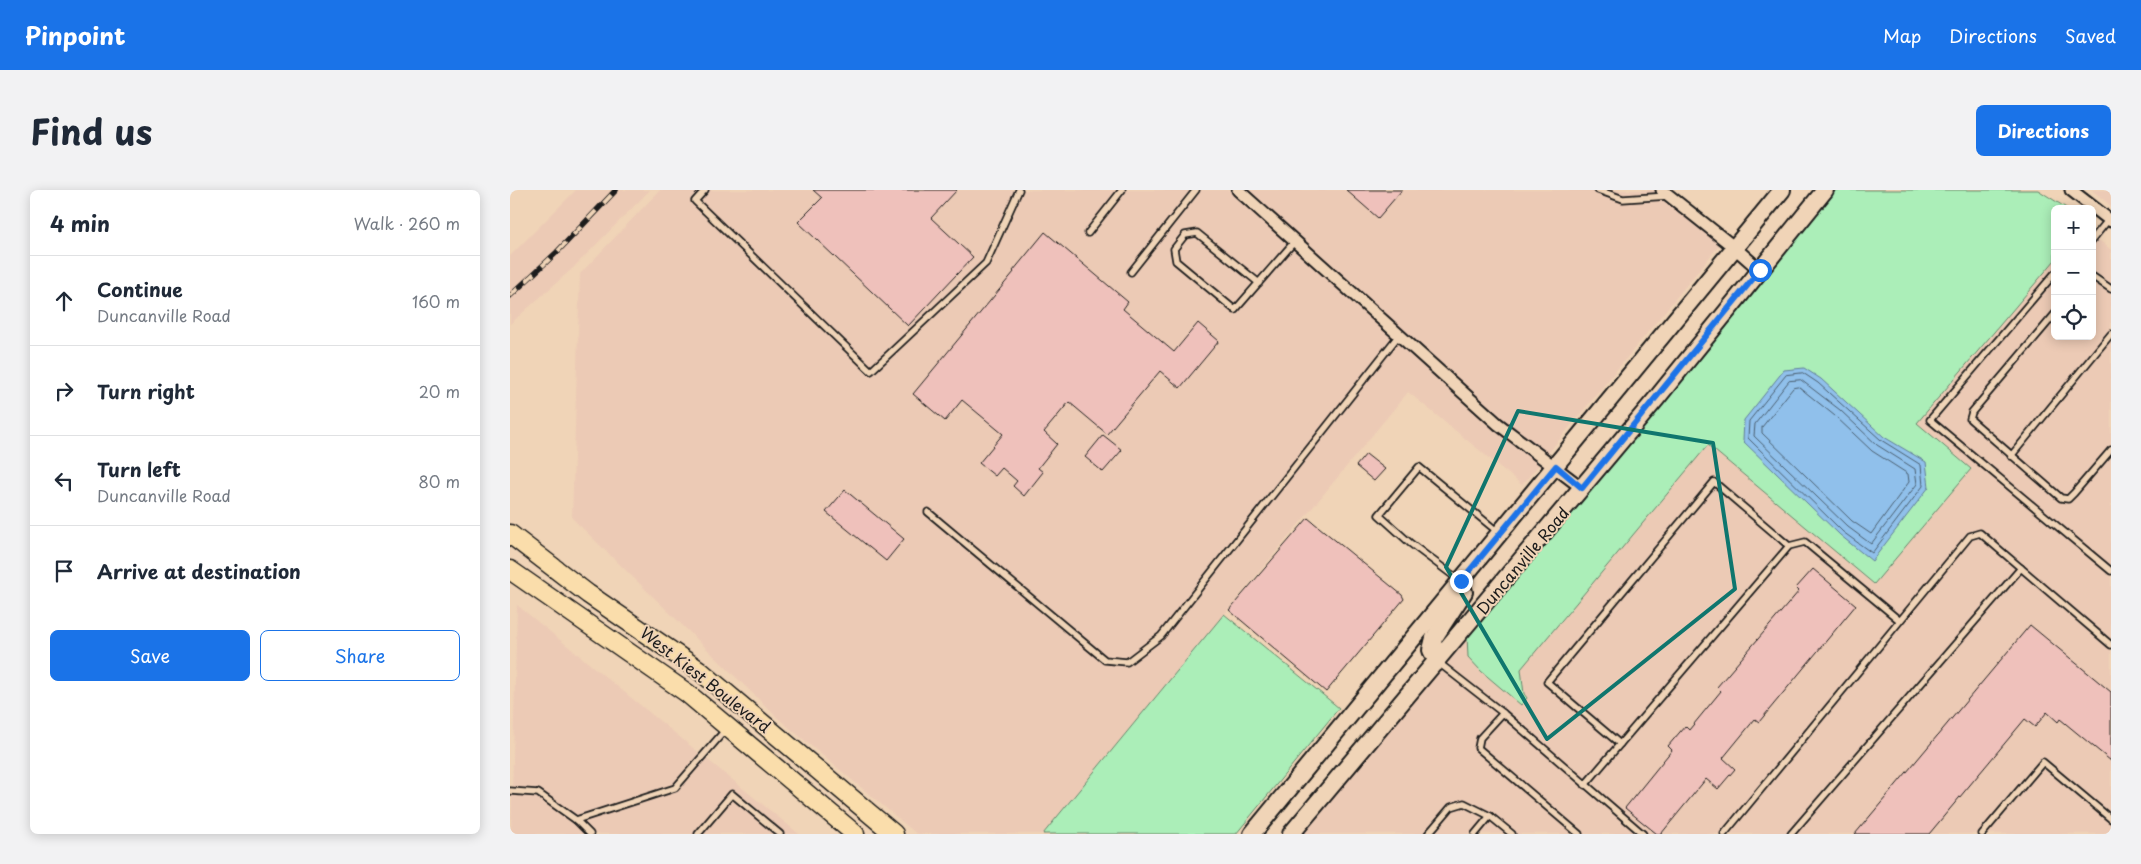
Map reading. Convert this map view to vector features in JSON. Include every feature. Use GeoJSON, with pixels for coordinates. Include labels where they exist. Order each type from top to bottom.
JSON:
{"type":"FeatureCollection","features":[{"type":"Feature","properties":{"kind":"main road","name":"Duncanville Road"},"geometry":{"type":"LineString","coordinates":[[1252,834],[1782,190]]}},
{"type":"Feature","properties":{"kind":"main road","name":"Duncanville Road"},"geometry":{"type":"LineString","coordinates":[[1291,834],[1582,488],[1825,190]]}},
{"type":"Feature","properties":{"kind":"main road","name":"West Kiest Boulevard"},"geometry":{"type":"LineString","coordinates":[[510,534],[588,594],[675,651],[894,834]]}},
{"type":"Feature","properties":{"kind":"main road","name":"West Kiest Boulevard"},"geometry":{"type":"LineString","coordinates":[[510,570],[687,693],[855,834]]}},
{"type":"Feature","properties":{"kind":"main road"},"geometry":{"type":"LineString","coordinates":[[510,579],[532,584]]}},
{"type":"Feature","properties":{"kind":"main road"},"geometry":{"type":"LineString","coordinates":[[1437,662],[1431,650],[1434,638],[1464,592],[1461,581]]}},
{"type":"Feature","properties":{"kind":"main road"},"geometry":{"type":"LineString","coordinates":[[1410,642],[1437,662]]}},
{"type":"Feature","properties":{"kind":"main road"},"geometry":{"type":"LineString","coordinates":[[733,732],[754,716]]}},
{"type":"Feature","properties":{"kind":"street"},"geometry":{"type":"LineString","coordinates":[[1238,190],[1498,424],[1556,466],[1582,488]]}},
{"type":"Feature","properties":{"kind":"street"},"geometry":{"type":"LineString","coordinates":[[2071,190],[2110,220]]}},
{"type":"Feature","properties":{"kind":"street"},"geometry":{"type":"LineString","coordinates":[[1666,193],[1760,270]]}},
{"type":"Feature","properties":{"kind":"lane"},"geometry":{"type":"LineString","coordinates":[[705,190],[695,201],[871,371],[986,263],[1019,190]]}},
{"type":"Feature","properties":{"kind":"lane"},"geometry":{"type":"LineString","coordinates":[[1088,233],[1122,190]]}},
{"type":"Feature","properties":{"kind":"lane"},"geometry":{"type":"LineString","coordinates":[[1131,272],[1196,190]]}},
{"type":"Feature","properties":{"kind":"lane"},"geometry":{"type":"LineString","coordinates":[[1598,190],[1623,199],[1666,193]]}},
{"type":"Feature","properties":{"kind":"lane"},"geometry":{"type":"LineString","coordinates":[[2096,236],[2110,220]]}},
{"type":"Feature","properties":{"kind":"lane"},"geometry":{"type":"LineString","coordinates":[[1259,283],[1197,233],[1185,234],[1174,249],[1176,261],[1235,310],[1259,283],[1295,241]]}},
{"type":"Feature","properties":{"kind":"lane"},"geometry":{"type":"LineString","coordinates":[[2051,278],[1930,420],[2111,571]]}},
{"type":"Feature","properties":{"kind":"lane"},"geometry":{"type":"LineString","coordinates":[[2096,279],[2111,289]]}},
{"type":"Feature","properties":{"kind":"lane"},"geometry":{"type":"LineString","coordinates":[[2051,319],[1972,412],[1970,419],[2061,498],[2068,499],[2111,450]]}},
{"type":"Feature","properties":{"kind":"lane"},"geometry":{"type":"LineString","coordinates":[[2011,456],[2111,334]]}},
{"type":"Feature","properties":{"kind":"lane"},"geometry":{"type":"LineString","coordinates":[[928,512],[1105,660],[1127,662],[1161,636],[1399,335]]}},
{"type":"Feature","properties":{"kind":"lane"},"geometry":{"type":"LineString","coordinates":[[1461,581],[1410,543],[1379,515],[1419,467],[1499,534]]}},
{"type":"Feature","properties":{"kind":"lane"},"geometry":{"type":"LineString","coordinates":[[1620,744],[1547,682],[1714,482],[1790,546]]}},
{"type":"Feature","properties":{"kind":"lane"},"geometry":{"type":"LineString","coordinates":[[1724,834],[1970,536],[1980,533],[2111,645]]}},
{"type":"Feature","properties":{"kind":"lane"},"geometry":{"type":"LineString","coordinates":[[1585,785],[1790,546],[1805,542],[1899,620]]}},
{"type":"Feature","properties":{"kind":"lane"},"geometry":{"type":"LineString","coordinates":[[1791,834],[2021,568]]}},
{"type":"Feature","properties":{"kind":"lane"},"geometry":{"type":"LineString","coordinates":[[1437,662],[1503,713],[1644,834]]}},
{"type":"Feature","properties":{"kind":"lane"},"geometry":{"type":"LineString","coordinates":[[1503,713],[1480,738],[1478,748],[1578,834]]}},
{"type":"Feature","properties":{"kind":"lane"},"geometry":{"type":"LineString","coordinates":[[576,820],[675,788],[733,732]]}},
{"type":"Feature","properties":{"kind":"lane"},"geometry":{"type":"LineString","coordinates":[[1982,834],[2043,762],[2111,819]]}},
{"type":"Feature","properties":{"kind":"lane"},"geometry":{"type":"LineString","coordinates":[[510,791],[538,793],[576,820],[590,834]]}},
{"type":"Feature","properties":{"kind":"lane"},"geometry":{"type":"LineString","coordinates":[[698,834],[732,794],[780,834]]}},
{"type":"Feature","properties":{"kind":"lane"},"geometry":{"type":"LineString","coordinates":[[1428,834],[1451,807],[1464,803],[1490,816],[1512,834]]}},
{"type":"Feature","properties":{"kind":"lane"},"geometry":{"type":"LineString","coordinates":[[1475,834],[1490,816]]}},
{"type":"Feature","properties":{"kind":"highlighted area"},"geometry":{"type":"Polygon","coordinates":[[[1518,411],[1713,443],[1735,589],[1547,739],[1446,567],[1518,411]]]}},
{"type":"Feature","properties":{"kind":"shaded area"},"geometry":{"type":"Polygon","coordinates":[[[576,190],[650,190],[573,268],[510,324],[510,256],[576,190]]]}},
{"type":"Feature","properties":{"kind":"shaded area"},"geometry":{"type":"Polygon","coordinates":[[[660,190],[1659,190],[1722,242],[1522,485],[1408,392],[1043,834],[917,834],[780,720],[572,518],[580,274],[660,190]]]}},
{"type":"Feature","properties":{"kind":"shaded area"},"geometry":{"type":"Polygon","coordinates":[[[2092,190],[2111,190],[2111,206],[2092,190]]]}},
{"type":"Feature","properties":{"kind":"shaded area"},"geometry":{"type":"Polygon","coordinates":[[[2096,237],[2111,250],[2111,834],[1303,834],[1758,289],[1913,421],[2051,264],[2051,340],[2096,340],[2096,237]]]}},
{"type":"Feature","properties":{"kind":"shaded area"},"geometry":{"type":"Polygon","coordinates":[[[517,605],[799,834],[511,834],[517,605]]]}},
{"type":"Feature","properties":{"kind":"green space"},"geometry":{"type":"Polygon","coordinates":[[[1836,190],[2038,190],[2062,205],[2051,205],[2051,265],[1917,423],[1971,469],[1874,584],[1708,445],[1521,669],[1524,694],[1527,698],[1521,705],[1481,671],[1468,657],[1467,635],[1836,190]]]}},
{"type":"Feature","properties":{"kind":"green space"},"geometry":{"type":"Polygon","coordinates":[[[1224,614],[1339,708],[1236,834],[1043,834],[1224,614]]]}},
{"type":"Feature","properties":{"kind":"water"},"geometry":{"type":"Polygon","coordinates":[[[1804,368],[1821,379],[1884,437],[1926,462],[1929,487],[1872,561],[1840,535],[1743,441],[1744,420],[1784,370],[1804,368]]]}},
{"type":"Feature","properties":{"kind":"building"},"geometry":{"type":"Polygon","coordinates":[[[813,190],[957,190],[931,218],[973,257],[908,326],[798,222],[822,198],[813,190]]]}},
{"type":"Feature","properties":{"kind":"building"},"geometry":{"type":"Polygon","coordinates":[[[1346,190],[1402,190],[1378,218],[1346,190]]]}},
{"type":"Feature","properties":{"kind":"building"},"geometry":{"type":"Polygon","coordinates":[[[1045,232],[1128,302],[1123,309],[1174,352],[1198,323],[1219,341],[1180,388],[1160,371],[1107,434],[1069,402],[1044,432],[1057,444],[1038,468],[1043,472],[1024,496],[1013,486],[1017,481],[1002,468],[995,476],[979,463],[1003,434],[962,400],[945,421],[913,394],[1045,232]]]}},
{"type":"Feature","properties":{"kind":"building"},"geometry":{"type":"Polygon","coordinates":[[[1103,435],[1122,450],[1103,472],[1085,457],[1103,435]]]}},
{"type":"Feature","properties":{"kind":"building"},"geometry":{"type":"Polygon","coordinates":[[[1366,454],[1385,469],[1374,481],[1356,466],[1366,454]]]}},
{"type":"Feature","properties":{"kind":"building"},"geometry":{"type":"Polygon","coordinates":[[[845,490],[904,539],[886,561],[826,512],[845,490]]]}},
{"type":"Feature","properties":{"kind":"building"},"geometry":{"type":"Polygon","coordinates":[[[1308,518],[1402,595],[1404,599],[1326,692],[1229,610],[1308,518]]]}},
{"type":"Feature","properties":{"kind":"building"},"geometry":{"type":"Polygon","coordinates":[[[1813,569],[1856,605],[1759,722],[1755,719],[1723,758],[1735,769],[1718,789],[1706,779],[1661,834],[1657,834],[1625,808],[1672,750],[1668,746],[1685,726],[1689,730],[1721,691],[1717,687],[1799,591],[1796,588],[1813,569]]]}},
{"type":"Feature","properties":{"kind":"building"},"geometry":{"type":"Polygon","coordinates":[[[2030,625],[2111,692],[2111,761],[2060,719],[2058,722],[2047,712],[2035,727],[2025,719],[1929,834],[1855,834],[2030,625]]]}},
{"type":"Feature","properties":{"kind":"railway"},"geometry":{"type":"LineString","coordinates":[[510,296],[557,252],[616,190]]}},
{"type":"Feature","properties":{"kind":"route"},"geometry":{"type":"LineString","coordinates":[[1461,581],[1556,466],[1582,488],[1760,270]]}}]}
